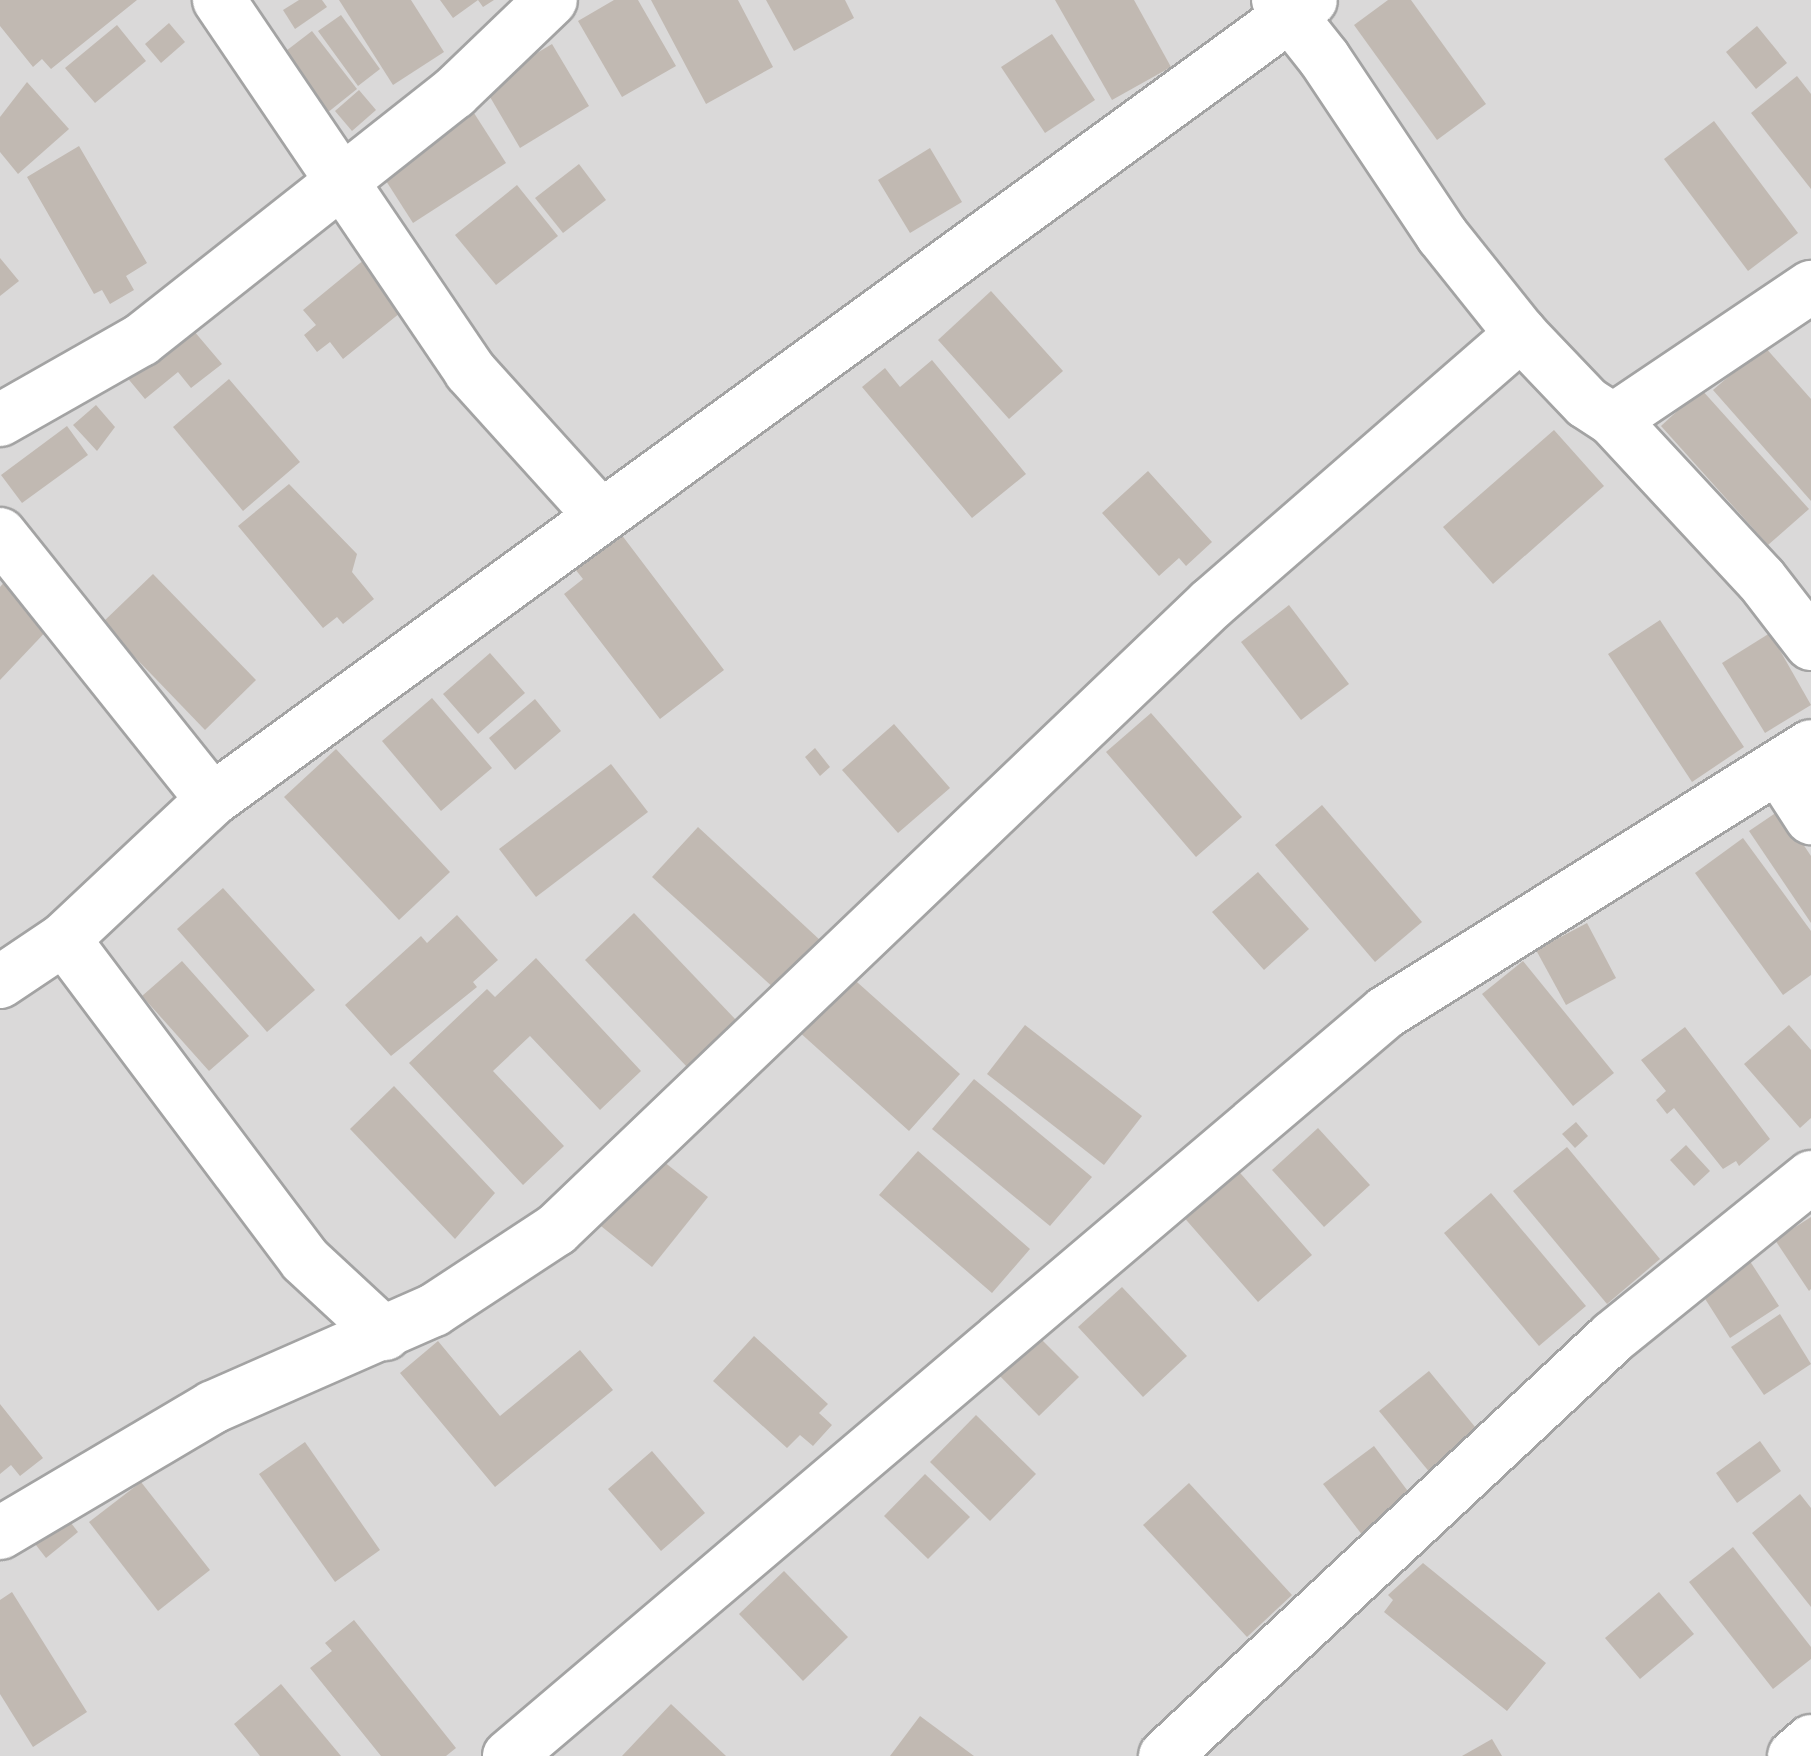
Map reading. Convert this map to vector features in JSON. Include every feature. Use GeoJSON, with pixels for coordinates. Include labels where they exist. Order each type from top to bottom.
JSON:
{"type":"FeatureCollection","features":[{"type":"Feature","properties":{"kind":"street"},"geometry":{"type":"LineString","coordinates":[[219,0],[470,371],[601,516]]}},
{"type":"Feature","properties":{"kind":"street"},"geometry":{"type":"LineString","coordinates":[[0,420],[142,340],[454,93],[550,0]]}},
{"type":"Feature","properties":{"kind":"street"},"geometry":{"type":"LineString","coordinates":[[0,982],[64,939],[212,800],[1292,6],[1442,236],[1521,334],[1587,403],[1613,420],[1761,579],[1811,644]]}},
{"type":"Feature","properties":{"kind":"street"},"geometry":{"type":"LineString","coordinates":[[1613,420],[1811,287]]}},
{"type":"Feature","properties":{"kind":"street"},"geometry":{"type":"LineString","coordinates":[[0,1532],[212,1406],[434,1310],[556,1230],[1212,603],[1521,334]]}},
{"type":"Feature","properties":{"kind":"street"},"geometry":{"type":"LineString","coordinates":[[0,534],[212,800]]}},
{"type":"Feature","properties":{"kind":"street"},"geometry":{"type":"LineString","coordinates":[[508,1756],[1386,1012],[1795,756],[1811,818]]}},
{"type":"Feature","properties":{"kind":"street"},"geometry":{"type":"LineString","coordinates":[[64,939],[305,1260],[385,1334]]}},
{"type":"Feature","properties":{"kind":"street"},"geometry":{"type":"LineString","coordinates":[[1164,1756],[1614,1337],[1811,1177]]}},
{"type":"Feature","properties":{"kind":"street"},"geometry":{"type":"LineString","coordinates":[[1794,1756],[1811,1741]]}},
{"type":"Feature","properties":{"kind":"shaded area"},"geometry":{"type":"Polygon","coordinates":[[[0,0],[1811,0],[1811,1756],[0,1756],[0,0]]]}},
{"type":"Feature","properties":{"kind":"building"},"geometry":{"type":"Polygon","coordinates":[[[0,0],[137,0],[51,69],[42,59],[33,67],[0,26],[0,0]]]}},
{"type":"Feature","properties":{"kind":"building"},"geometry":{"type":"Polygon","coordinates":[[[299,0],[322,0],[327,7],[295,29],[283,10],[299,0]]]}},
{"type":"Feature","properties":{"kind":"building"},"geometry":{"type":"Polygon","coordinates":[[[339,0],[411,0],[444,52],[393,85],[339,0]]]}},
{"type":"Feature","properties":{"kind":"building"},"geometry":{"type":"Polygon","coordinates":[[[440,0],[478,0],[453,18],[440,0]]]}},
{"type":"Feature","properties":{"kind":"building"},"geometry":{"type":"Polygon","coordinates":[[[614,0],[638,0],[676,66],[622,97],[578,21],[614,0]]]}},
{"type":"Feature","properties":{"kind":"building"},"geometry":{"type":"Polygon","coordinates":[[[651,0],[738,0],[773,67],[706,104],[651,0]]]}},
{"type":"Feature","properties":{"kind":"building"},"geometry":{"type":"Polygon","coordinates":[[[766,0],[845,0],[854,18],[794,51],[766,0]]]}},
{"type":"Feature","properties":{"kind":"building"},"geometry":{"type":"Polygon","coordinates":[[[1055,0],[1134,0],[1171,67],[1112,100],[1055,0]]]}},
{"type":"Feature","properties":{"kind":"building"},"geometry":{"type":"Polygon","coordinates":[[[1388,0],[1411,0],[1486,104],[1437,140],[1354,25],[1388,0]]]}},
{"type":"Feature","properties":{"kind":"building"},"geometry":{"type":"Polygon","coordinates":[[[341,15],[380,69],[358,86],[318,31],[341,15]]]}},
{"type":"Feature","properties":{"kind":"building"},"geometry":{"type":"Polygon","coordinates":[[[169,23],[185,42],[161,63],[145,44],[169,23]]]}},
{"type":"Feature","properties":{"kind":"building"},"geometry":{"type":"Polygon","coordinates":[[[117,25],[146,61],[95,103],[65,68],[117,25]]]}},
{"type":"Feature","properties":{"kind":"building"},"geometry":{"type":"Polygon","coordinates":[[[1757,26],[1787,63],[1756,89],[1726,52],[1757,26]]]}},
{"type":"Feature","properties":{"kind":"building"},"geometry":{"type":"Polygon","coordinates":[[[312,31],[357,89],[327,113],[282,54],[312,31]]]}},
{"type":"Feature","properties":{"kind":"building"},"geometry":{"type":"Polygon","coordinates":[[[1052,34],[1095,100],[1045,133],[1001,67],[1052,34]]]}},
{"type":"Feature","properties":{"kind":"building"},"geometry":{"type":"Polygon","coordinates":[[[552,44],[589,106],[520,148],[483,85],[552,44]]]}},
{"type":"Feature","properties":{"kind":"building"},"geometry":{"type":"Polygon","coordinates":[[[1797,76],[1811,94],[1811,189],[1751,113],[1797,76]]]}},
{"type":"Feature","properties":{"kind":"building"},"geometry":{"type":"Polygon","coordinates":[[[27,82],[69,129],[18,174],[0,152],[0,117],[27,82]]]}},
{"type":"Feature","properties":{"kind":"building"},"geometry":{"type":"Polygon","coordinates":[[[359,90],[376,110],[352,131],[335,111],[359,90]]]}},
{"type":"Feature","properties":{"kind":"building"},"geometry":{"type":"Polygon","coordinates":[[[474,113],[506,163],[413,223],[381,173],[474,113]]]}},
{"type":"Feature","properties":{"kind":"building"},"geometry":{"type":"Polygon","coordinates":[[[1714,121],[1798,233],[1748,271],[1664,159],[1714,121]]]}},
{"type":"Feature","properties":{"kind":"building"},"geometry":{"type":"Polygon","coordinates":[[[79,146],[147,263],[126,276],[134,290],[110,304],[102,290],[94,294],[27,177],[79,146]]]}},
{"type":"Feature","properties":{"kind":"building"},"geometry":{"type":"Polygon","coordinates":[[[930,148],[962,202],[910,233],[878,180],[930,148]]]}},
{"type":"Feature","properties":{"kind":"building"},"geometry":{"type":"Polygon","coordinates":[[[579,164],[606,200],[563,233],[535,198],[579,164]]]}},
{"type":"Feature","properties":{"kind":"building"},"geometry":{"type":"Polygon","coordinates":[[[517,185],[558,236],[496,285],[455,235],[517,185]]]}},
{"type":"Feature","properties":{"kind":"building"},"geometry":{"type":"Polygon","coordinates":[[[0,258],[19,281],[0,296],[0,258]]]}},
{"type":"Feature","properties":{"kind":"building"},"geometry":{"type":"Polygon","coordinates":[[[365,259],[405,309],[343,359],[330,342],[317,352],[304,335],[316,325],[303,310],[365,259]]]}},
{"type":"Feature","properties":{"kind":"building"},"geometry":{"type":"Polygon","coordinates":[[[991,291],[1063,371],[1009,419],[938,340],[991,291]]]}},
{"type":"Feature","properties":{"kind":"building"},"geometry":{"type":"Polygon","coordinates":[[[188,324],[222,364],[191,388],[178,372],[145,399],[125,375],[188,324]]]}},
{"type":"Feature","properties":{"kind":"building"},"geometry":{"type":"Polygon","coordinates":[[[1764,346],[1811,399],[1811,501],[1713,390],[1764,346]]]}},
{"type":"Feature","properties":{"kind":"building"},"geometry":{"type":"Polygon","coordinates":[[[932,360],[1026,474],[972,518],[862,387],[885,368],[900,387],[932,360]]]}},
{"type":"Feature","properties":{"kind":"building"},"geometry":{"type":"Polygon","coordinates":[[[229,379],[300,462],[243,511],[173,427],[229,379]]]}},
{"type":"Feature","properties":{"kind":"building"},"geometry":{"type":"Polygon","coordinates":[[[1701,389],[1809,509],[1768,545],[1661,426],[1701,389]]]}},
{"type":"Feature","properties":{"kind":"building"},"geometry":{"type":"Polygon","coordinates":[[[96,405],[115,427],[97,451],[73,425],[96,405]]]}},
{"type":"Feature","properties":{"kind":"building"},"geometry":{"type":"Polygon","coordinates":[[[67,426],[88,455],[22,503],[1,475],[67,426]]]}},
{"type":"Feature","properties":{"kind":"building"},"geometry":{"type":"Polygon","coordinates":[[[1554,430],[1604,486],[1493,584],[1443,527],[1554,430]]]}},
{"type":"Feature","properties":{"kind":"building"},"geometry":{"type":"Polygon","coordinates":[[[1148,471],[1212,542],[1186,566],[1179,558],[1159,576],[1102,513],[1148,471]]]}},
{"type":"Feature","properties":{"kind":"building"},"geometry":{"type":"Polygon","coordinates":[[[289,484],[357,554],[352,572],[374,599],[343,624],[337,617],[323,628],[238,526],[289,484]]]}},
{"type":"Feature","properties":{"kind":"building"},"geometry":{"type":"Polygon","coordinates":[[[621,534],[724,670],[660,719],[564,594],[583,579],[575,569],[621,534]]]}},
{"type":"Feature","properties":{"kind":"building"},"geometry":{"type":"Polygon","coordinates":[[[153,574],[256,680],[205,730],[102,623],[153,574]]]}},
{"type":"Feature","properties":{"kind":"building"},"geometry":{"type":"Polygon","coordinates":[[[6,580],[53,624],[0,680],[0,587],[6,580]]]}},
{"type":"Feature","properties":{"kind":"building"},"geometry":{"type":"Polygon","coordinates":[[[1289,605],[1349,684],[1301,720],[1241,642],[1289,605]]]}},
{"type":"Feature","properties":{"kind":"building"},"geometry":{"type":"Polygon","coordinates":[[[1660,620],[1744,747],[1692,782],[1608,654],[1660,620]]]}},
{"type":"Feature","properties":{"kind":"building"},"geometry":{"type":"Polygon","coordinates":[[[1770,633],[1811,705],[1765,733],[1722,663],[1770,633]]]}},
{"type":"Feature","properties":{"kind":"building"},"geometry":{"type":"Polygon","coordinates":[[[490,653],[525,693],[478,734],[443,694],[490,653]]]}},
{"type":"Feature","properties":{"kind":"building"},"geometry":{"type":"Polygon","coordinates":[[[432,698],[492,768],[441,811],[382,741],[432,698]]]}},
{"type":"Feature","properties":{"kind":"building"},"geometry":{"type":"Polygon","coordinates":[[[535,699],[561,731],[515,770],[489,738],[535,699]]]}},
{"type":"Feature","properties":{"kind":"building"},"geometry":{"type":"Polygon","coordinates":[[[1151,713],[1242,817],[1196,857],[1106,752],[1151,713]]]}},
{"type":"Feature","properties":{"kind":"building"},"geometry":{"type":"Polygon","coordinates":[[[894,724],[950,788],[898,833],[842,770],[894,724]]]}},
{"type":"Feature","properties":{"kind":"building"},"geometry":{"type":"Polygon","coordinates":[[[815,748],[830,767],[820,776],[805,757],[815,748]]]}},
{"type":"Feature","properties":{"kind":"building"},"geometry":{"type":"Polygon","coordinates":[[[336,749],[450,872],[399,920],[284,797],[336,749]]]}},
{"type":"Feature","properties":{"kind":"building"},"geometry":{"type":"Polygon","coordinates":[[[611,764],[648,812],[536,897],[499,849],[611,764]]]}},
{"type":"Feature","properties":{"kind":"building"},"geometry":{"type":"Polygon","coordinates":[[[1322,805],[1422,922],[1375,962],[1275,845],[1322,805]]]}},
{"type":"Feature","properties":{"kind":"building"},"geometry":{"type":"Polygon","coordinates":[[[1780,810],[1811,856],[1811,923],[1749,831],[1780,810]]]}},
{"type":"Feature","properties":{"kind":"building"},"geometry":{"type":"Polygon","coordinates":[[[698,827],[821,941],[776,990],[652,877],[698,827]]]}},
{"type":"Feature","properties":{"kind":"building"},"geometry":{"type":"Polygon","coordinates":[[[1743,838],[1811,931],[1811,975],[1783,995],[1695,873],[1743,838]]]}},
{"type":"Feature","properties":{"kind":"building"},"geometry":{"type":"Polygon","coordinates":[[[1258,872],[1309,929],[1264,970],[1212,912],[1258,872]]]}},
{"type":"Feature","properties":{"kind":"building"},"geometry":{"type":"Polygon","coordinates":[[[223,888],[315,990],[267,1032],[177,929],[223,888]]]}},
{"type":"Feature","properties":{"kind":"building"},"geometry":{"type":"Polygon","coordinates":[[[634,913],[737,1021],[688,1068],[585,960],[634,913]]]}},
{"type":"Feature","properties":{"kind":"building"},"geometry":{"type":"Polygon","coordinates":[[[457,915],[498,960],[473,982],[477,987],[391,1056],[345,1005],[421,936],[427,943],[457,915]]]}},
{"type":"Feature","properties":{"kind":"building"},"geometry":{"type":"Polygon","coordinates":[[[1587,923],[1616,978],[1566,1005],[1536,950],[1587,923]]]}},
{"type":"Feature","properties":{"kind":"building"},"geometry":{"type":"Polygon","coordinates":[[[536,958],[641,1071],[600,1110],[530,1036],[493,1071],[564,1146],[523,1185],[409,1063],[487,989],[495,997],[536,958]]]}},
{"type":"Feature","properties":{"kind":"building"},"geometry":{"type":"Polygon","coordinates":[[[182,961],[249,1036],[209,1071],[142,996],[182,961]]]}},
{"type":"Feature","properties":{"kind":"building"},"geometry":{"type":"Polygon","coordinates":[[[1523,961],[1614,1073],[1573,1106],[1482,994],[1523,961]]]}},
{"type":"Feature","properties":{"kind":"building"},"geometry":{"type":"Polygon","coordinates":[[[848,974],[960,1074],[909,1131],[797,1030],[848,974]]]}},
{"type":"Feature","properties":{"kind":"building"},"geometry":{"type":"Polygon","coordinates":[[[1025,1025],[1142,1116],[1104,1165],[987,1074],[1025,1025]]]}},
{"type":"Feature","properties":{"kind":"building"},"geometry":{"type":"Polygon","coordinates":[[[1789,1025],[1811,1050],[1811,1118],[1800,1128],[1744,1064],[1789,1025]]]}},
{"type":"Feature","properties":{"kind":"building"},"geometry":{"type":"Polygon","coordinates":[[[1685,1027],[1770,1139],[1739,1166],[1736,1161],[1723,1169],[1674,1108],[1667,1114],[1656,1100],[1666,1091],[1641,1060],[1685,1027]]]}},
{"type":"Feature","properties":{"kind":"building"},"geometry":{"type":"Polygon","coordinates":[[[974,1079],[1092,1177],[1050,1226],[932,1129],[974,1079]]]}},
{"type":"Feature","properties":{"kind":"building"},"geometry":{"type":"Polygon","coordinates":[[[394,1086],[495,1193],[455,1239],[350,1129],[394,1086]]]}},
{"type":"Feature","properties":{"kind":"building"},"geometry":{"type":"Polygon","coordinates":[[[1576,1122],[1588,1136],[1575,1148],[1562,1134],[1576,1122]]]}},
{"type":"Feature","properties":{"kind":"building"},"geometry":{"type":"Polygon","coordinates":[[[1318,1128],[1370,1185],[1324,1227],[1272,1170],[1318,1128]]]}},
{"type":"Feature","properties":{"kind":"building"},"geometry":{"type":"Polygon","coordinates":[[[1686,1145],[1710,1171],[1694,1186],[1670,1160],[1686,1145]]]}},
{"type":"Feature","properties":{"kind":"building"},"geometry":{"type":"Polygon","coordinates":[[[1567,1147],[1660,1259],[1607,1304],[1513,1191],[1567,1147]]]}},
{"type":"Feature","properties":{"kind":"building"},"geometry":{"type":"Polygon","coordinates":[[[918,1151],[1030,1249],[992,1293],[879,1195],[918,1151]]]}},
{"type":"Feature","properties":{"kind":"building"},"geometry":{"type":"Polygon","coordinates":[[[653,1153],[708,1197],[652,1267],[596,1222],[653,1153]]]}},
{"type":"Feature","properties":{"kind":"building"},"geometry":{"type":"Polygon","coordinates":[[[1234,1166],[1312,1255],[1258,1302],[1181,1214],[1234,1166]]]}},
{"type":"Feature","properties":{"kind":"building"},"geometry":{"type":"Polygon","coordinates":[[[1491,1193],[1586,1306],[1539,1346],[1444,1233],[1491,1193]]]}},
{"type":"Feature","properties":{"kind":"building"},"geometry":{"type":"Polygon","coordinates":[[[1811,1217],[1811,1289],[1809,1291],[1775,1240],[1811,1217]]]}},
{"type":"Feature","properties":{"kind":"building"},"geometry":{"type":"Polygon","coordinates":[[[1744,1252],[1779,1306],[1730,1338],[1695,1283],[1744,1252]]]}},
{"type":"Feature","properties":{"kind":"building"},"geometry":{"type":"Polygon","coordinates":[[[1122,1287],[1187,1356],[1143,1397],[1078,1327],[1122,1287]]]}},
{"type":"Feature","properties":{"kind":"building"},"geometry":{"type":"Polygon","coordinates":[[[1780,1314],[1811,1364],[1764,1395],[1731,1347],[1780,1314]]]}},
{"type":"Feature","properties":{"kind":"building"},"geometry":{"type":"Polygon","coordinates":[[[1037,1335],[1079,1377],[1039,1416],[997,1373],[1037,1335]]]}},
{"type":"Feature","properties":{"kind":"building"},"geometry":{"type":"Polygon","coordinates":[[[754,1336],[828,1404],[819,1413],[832,1425],[813,1446],[800,1435],[787,1448],[713,1381],[754,1336]]]}},
{"type":"Feature","properties":{"kind":"building"},"geometry":{"type":"Polygon","coordinates":[[[438,1341],[500,1416],[580,1350],[613,1390],[495,1487],[400,1373],[438,1341]]]}},
{"type":"Feature","properties":{"kind":"building"},"geometry":{"type":"Polygon","coordinates":[[[1429,1371],[1480,1433],[1431,1474],[1379,1411],[1429,1371]]]}},
{"type":"Feature","properties":{"kind":"building"},"geometry":{"type":"Polygon","coordinates":[[[0,1404],[43,1458],[20,1476],[11,1465],[0,1474],[0,1404]]]}},
{"type":"Feature","properties":{"kind":"building"},"geometry":{"type":"Polygon","coordinates":[[[976,1415],[1036,1474],[990,1521],[930,1462],[976,1415]]]}},
{"type":"Feature","properties":{"kind":"building"},"geometry":{"type":"Polygon","coordinates":[[[1760,1441],[1781,1471],[1737,1503],[1716,1473],[1760,1441]]]}},
{"type":"Feature","properties":{"kind":"building"},"geometry":{"type":"Polygon","coordinates":[[[305,1442],[380,1550],[335,1582],[259,1474],[305,1442]]]}},
{"type":"Feature","properties":{"kind":"building"},"geometry":{"type":"Polygon","coordinates":[[[1374,1446],[1413,1498],[1363,1536],[1323,1484],[1374,1446]]]}},
{"type":"Feature","properties":{"kind":"building"},"geometry":{"type":"Polygon","coordinates":[[[652,1451],[705,1513],[661,1551],[608,1489],[652,1451]]]}},
{"type":"Feature","properties":{"kind":"building"},"geometry":{"type":"Polygon","coordinates":[[[925,1474],[970,1517],[928,1559],[884,1516],[925,1474]]]}},
{"type":"Feature","properties":{"kind":"building"},"geometry":{"type":"Polygon","coordinates":[[[141,1482],[210,1570],[158,1611],[89,1522],[141,1482]]]}},
{"type":"Feature","properties":{"kind":"building"},"geometry":{"type":"Polygon","coordinates":[[[1189,1483],[1292,1595],[1247,1637],[1143,1525],[1189,1483]]]}},
{"type":"Feature","properties":{"kind":"building"},"geometry":{"type":"Polygon","coordinates":[[[1800,1494],[1811,1508],[1811,1607],[1752,1533],[1800,1494]]]}},
{"type":"Feature","properties":{"kind":"building"},"geometry":{"type":"Polygon","coordinates":[[[61,1510],[78,1532],[46,1558],[29,1536],[61,1510]]]}},
{"type":"Feature","properties":{"kind":"building"},"geometry":{"type":"Polygon","coordinates":[[[1733,1547],[1811,1647],[1811,1659],[1773,1689],[1689,1582],[1733,1547]]]}},
{"type":"Feature","properties":{"kind":"building"},"geometry":{"type":"Polygon","coordinates":[[[1423,1563],[1546,1663],[1507,1711],[1384,1612],[1393,1600],[1388,1595],[1423,1563]]]}},
{"type":"Feature","properties":{"kind":"building"},"geometry":{"type":"Polygon","coordinates":[[[784,1571],[848,1637],[803,1681],[739,1614],[784,1571]]]}},
{"type":"Feature","properties":{"kind":"building"},"geometry":{"type":"Polygon","coordinates":[[[12,1592],[87,1712],[33,1747],[0,1694],[0,1600],[12,1592]]]}},
{"type":"Feature","properties":{"kind":"building"},"geometry":{"type":"Polygon","coordinates":[[[1659,1592],[1694,1634],[1640,1679],[1605,1638],[1659,1592]]]}},
{"type":"Feature","properties":{"kind":"building"},"geometry":{"type":"Polygon","coordinates":[[[354,1620],[456,1748],[446,1756],[381,1756],[310,1668],[332,1651],[325,1643],[354,1620]]]}},
{"type":"Feature","properties":{"kind":"building"},"geometry":{"type":"Polygon","coordinates":[[[281,1684],[341,1756],[260,1756],[234,1724],[281,1684]]]}},
{"type":"Feature","properties":{"kind":"building"},"geometry":{"type":"Polygon","coordinates":[[[671,1704],[726,1756],[622,1756],[671,1704]]]}},
{"type":"Feature","properties":{"kind":"building"},"geometry":{"type":"Polygon","coordinates":[[[920,1716],[974,1756],[890,1756],[920,1716]]]}},
{"type":"Feature","properties":{"kind":"building"},"geometry":{"type":"Polygon","coordinates":[[[1492,1739],[1502,1756],[1462,1756],[1492,1739]]]}}]}
